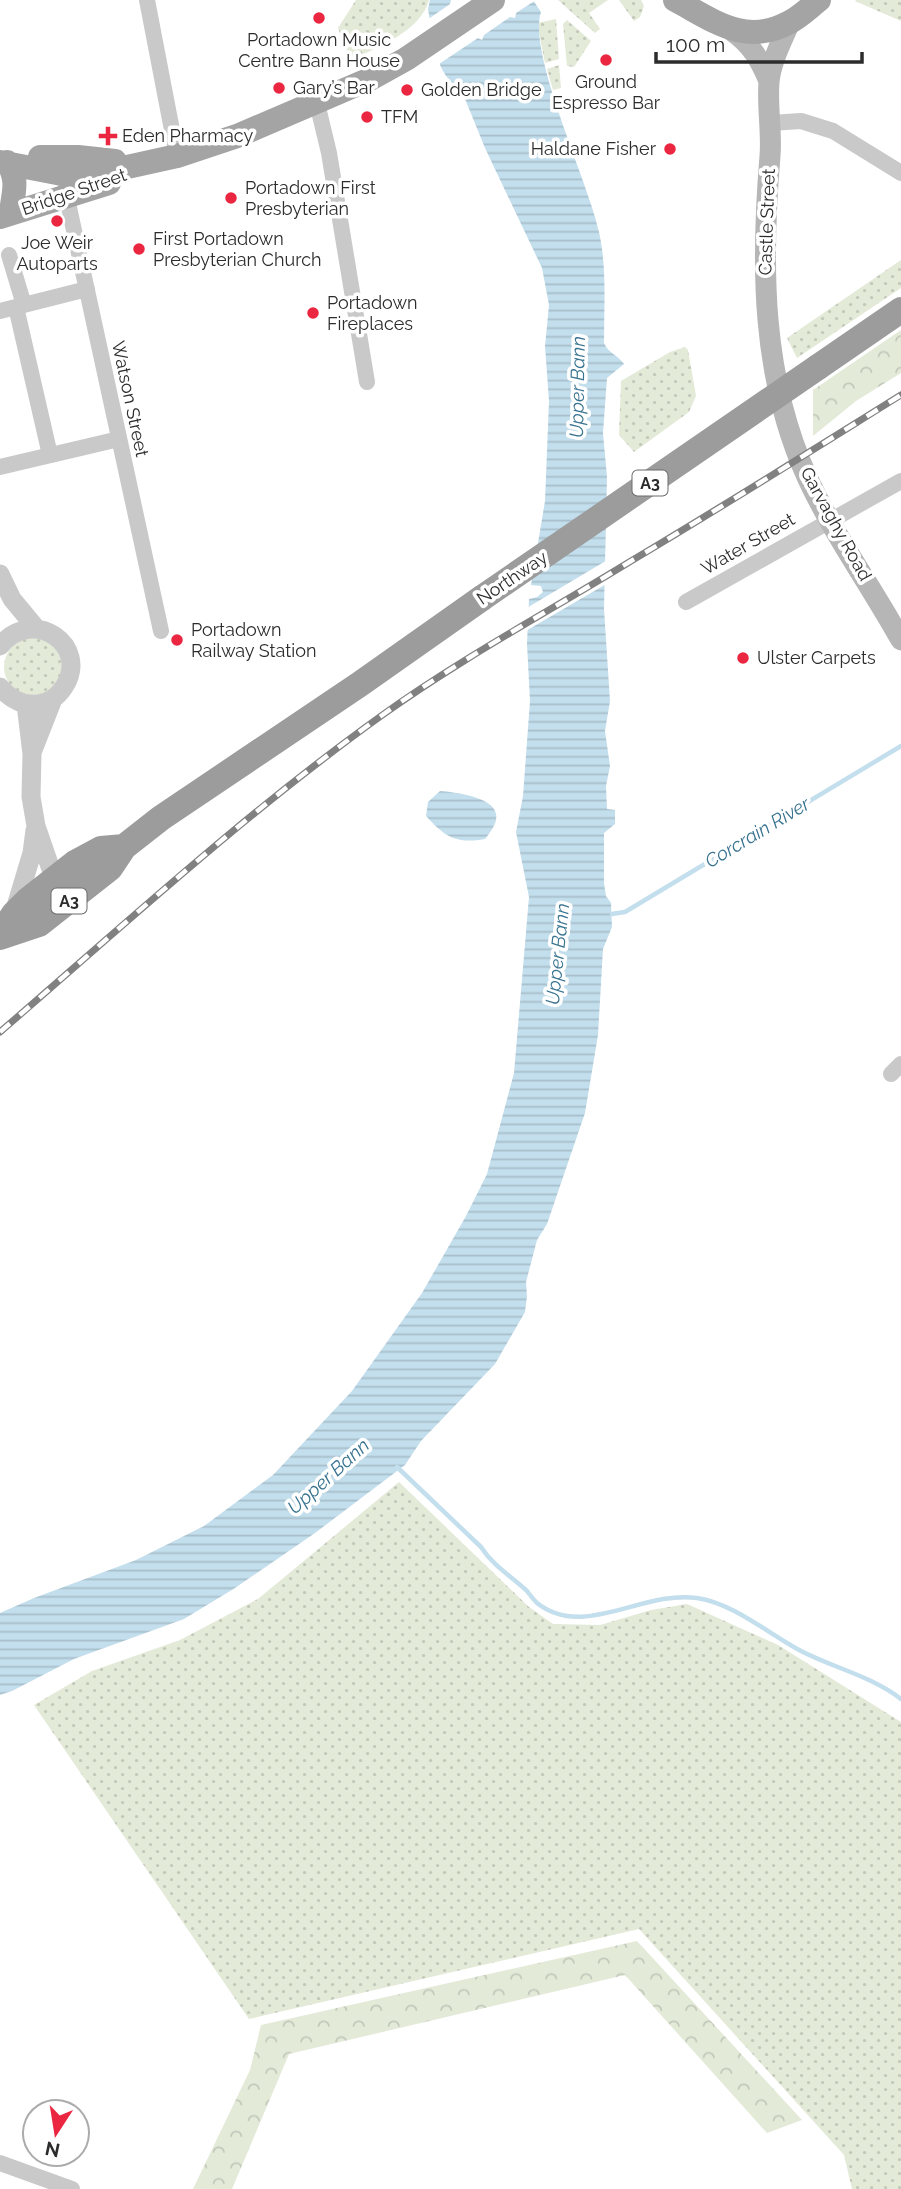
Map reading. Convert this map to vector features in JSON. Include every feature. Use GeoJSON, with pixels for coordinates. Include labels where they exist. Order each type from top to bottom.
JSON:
{"type":"FeatureCollection","features":[{"type":"Feature","properties":{"kind":"highway","name":"Northway"},"geometry":{"type":"LineString","coordinates":[[5,929],[28,900],[62,891],[110,868],[124,847],[161,818],[901,310]]}},
{"type":"Feature","properties":{"kind":"main road","name":"Bridge Street"},"geometry":{"type":"LineString","coordinates":[[4,212],[69,176],[147,164],[177,156],[237,136],[317,103],[394,65],[493,0]]}},
{"type":"Feature","properties":{"kind":"main road"},"geometry":{"type":"LineString","coordinates":[[676,0],[732,31],[763,30],[790,22],[819,0]]}},
{"type":"Feature","properties":{"kind":"main road","name":"Castle Street"},"geometry":{"type":"LineString","coordinates":[[773,362],[765,296],[764,247],[771,123],[769,82],[790,22]]}},
{"type":"Feature","properties":{"kind":"main road","name":"Castle Street"},"geometry":{"type":"LineString","coordinates":[[732,31],[755,51],[769,82]]}},
{"type":"Feature","properties":{"kind":"main road"},"geometry":{"type":"LineString","coordinates":[[6,162],[69,176]]}},
{"type":"Feature","properties":{"kind":"main road"},"geometry":{"type":"LineString","coordinates":[[4,212],[15,184],[14,171],[6,162]]}},
{"type":"Feature","properties":{"kind":"main road","name":"Bridge Street"},"geometry":{"type":"LineString","coordinates":[[69,176],[123,179],[147,164]]}},
{"type":"Feature","properties":{"kind":"main road","name":"Garvaghy Road"},"geometry":{"type":"LineString","coordinates":[[773,362],[790,433],[808,479],[901,640]]}},
{"type":"Feature","properties":{"kind":"street"},"geometry":{"type":"LineString","coordinates":[[147,0],[177,156]]}},
{"type":"Feature","properties":{"kind":"street"},"geometry":{"type":"LineString","coordinates":[[317,103],[336,191],[367,382]]}},
{"type":"Feature","properties":{"kind":"street"},"geometry":{"type":"LineString","coordinates":[[771,123],[801,121],[833,131],[901,173]]}},
{"type":"Feature","properties":{"kind":"street","name":"Watson Street"},"geometry":{"type":"LineString","coordinates":[[69,176],[87,289],[161,631]]}},
{"type":"Feature","properties":{"kind":"street"},"geometry":{"type":"LineString","coordinates":[[26,250],[4,257],[13,308],[50,455]]}},
{"type":"Feature","properties":{"kind":"street"},"geometry":{"type":"LineString","coordinates":[[13,308],[87,289]]}},
{"type":"Feature","properties":{"kind":"street"},"geometry":{"type":"LineString","coordinates":[[0,467],[119,439]]}},
{"type":"Feature","properties":{"kind":"street","name":"Water Street"},"geometry":{"type":"LineString","coordinates":[[686,602],[901,481]]}},
{"type":"Feature","properties":{"kind":"street"},"geometry":{"type":"LineString","coordinates":[[0,574],[12,599],[36,628]]}},
{"type":"Feature","properties":{"kind":"street"},"geometry":{"type":"LineString","coordinates":[[6,640],[12,599]]}},
{"type":"Feature","properties":{"kind":"street"},"geometry":{"type":"LineString","coordinates":[[0,687],[16,701],[26,704],[45,703],[62,691],[68,681],[70,659],[59,638],[36,628],[25,629],[6,640]]}},
{"type":"Feature","properties":{"kind":"street"},"geometry":{"type":"LineString","coordinates":[[32,754],[53,699]]}},
{"type":"Feature","properties":{"kind":"street"},"geometry":{"type":"LineString","coordinates":[[26,704],[36,826],[62,891]]}},
{"type":"Feature","properties":{"kind":"street"},"geometry":{"type":"LineString","coordinates":[[5,929],[32,853],[36,826]]}},
{"type":"Feature","properties":{"kind":"street"},"geometry":{"type":"LineString","coordinates":[[0,2163],[72,2189]]}},
{"type":"Feature","properties":{"kind":"green space"},"geometry":{"type":"Polygon","coordinates":[[[356,0],[429,0],[425,11],[409,29],[387,43],[352,59],[338,28],[356,0]]]}},
{"type":"Feature","properties":{"kind":"green space"},"geometry":{"type":"Polygon","coordinates":[[[558,0],[608,0],[589,13],[600,29],[595,33],[558,0]]]}},
{"type":"Feature","properties":{"kind":"green space"},"geometry":{"type":"Polygon","coordinates":[[[619,0],[641,0],[644,6],[640,17],[634,21],[619,0]]]}},
{"type":"Feature","properties":{"kind":"green space"},"geometry":{"type":"Polygon","coordinates":[[[901,0],[901,21],[855,1],[901,0]]]}},
{"type":"Feature","properties":{"kind":"green space"},"geometry":{"type":"Polygon","coordinates":[[[556,19],[559,59],[545,63],[537,23],[556,19]]]}},
{"type":"Feature","properties":{"kind":"green space"},"geometry":{"type":"Polygon","coordinates":[[[567,20],[591,41],[574,67],[567,66],[563,24],[567,20]]]}},
{"type":"Feature","properties":{"kind":"green space"},"geometry":{"type":"Polygon","coordinates":[[[559,65],[561,88],[553,90],[547,69],[559,65]]]}},
{"type":"Feature","properties":{"kind":"green space"},"geometry":{"type":"Polygon","coordinates":[[[901,260],[901,288],[797,358],[787,338],[901,260]]]}},
{"type":"Feature","properties":{"kind":"green space"},"geometry":{"type":"Polygon","coordinates":[[[901,330],[901,373],[856,401],[813,436],[813,390],[901,330]]]}},
{"type":"Feature","properties":{"kind":"green space"},"geometry":{"type":"Polygon","coordinates":[[[685,347],[688,350],[696,396],[689,412],[634,452],[619,435],[621,381],[670,352],[685,347]]]}},
{"type":"Feature","properties":{"kind":"green space"},"geometry":{"type":"Polygon","coordinates":[[[33,638],[49,643],[57,651],[62,667],[57,683],[49,691],[33,696],[17,691],[9,683],[4,667],[9,651],[17,643],[33,638]]]}},
{"type":"Feature","properties":{"kind":"green space"},"geometry":{"type":"Polygon","coordinates":[[[399,1482],[529,1607],[553,1624],[600,1625],[651,1610],[687,1604],[778,1645],[901,1722],[901,2189],[852,2189],[844,2155],[639,1929],[249,2019],[34,1705],[92,1671],[180,1640],[258,1599],[399,1482]]]}},
{"type":"Feature","properties":{"kind":"green space"},"geometry":{"type":"Polygon","coordinates":[[[637,1941],[802,2120],[767,2133],[625,1975],[289,2054],[232,2189],[193,2189],[250,2070],[261,2025],[637,1941]]]}},
{"type":"Feature","properties":{"kind":"water","name":"Upper Bann"},"geometry":{"type":"Polygon","coordinates":[[[430,0],[533,0],[541,12],[539,31],[543,57],[561,119],[593,210],[602,246],[604,343],[624,364],[607,378],[603,433],[607,477],[604,609],[610,701],[605,731],[610,766],[606,786],[607,809],[615,810],[615,824],[604,833],[604,883],[606,896],[611,903],[612,927],[603,949],[598,1035],[585,1113],[547,1224],[537,1240],[526,1282],[525,1312],[495,1364],[421,1441],[405,1465],[315,1533],[184,1619],[74,1659],[0,1695],[0,1613],[136,1560],[204,1526],[273,1475],[352,1391],[422,1293],[466,1216],[487,1174],[514,1073],[529,897],[516,832],[523,796],[530,701],[527,644],[529,599],[543,592],[541,586],[531,585],[545,501],[549,401],[545,346],[549,305],[542,268],[485,148],[461,89],[452,83],[440,65],[428,9],[430,0]]]}},
{"type":"Feature","properties":{"kind":"water"},"geometry":{"type":"Polygon","coordinates":[[[440,791],[472,796],[494,808],[496,821],[485,839],[466,840],[452,837],[426,816],[428,802],[440,791]]]}},
{"type":"Feature","properties":{"kind":"pier"},"geometry":{"type":"Polygon","coordinates":[[[451,0],[536,0],[516,13],[515,18],[510,17],[484,35],[482,40],[478,38],[439,64],[434,59],[427,20],[450,4],[451,0]]]}},
{"type":"Feature","properties":{"kind":"pier"},"geometry":{"type":"Polygon","coordinates":[[[609,559],[608,583],[524,632],[525,609],[609,559]]]}},
{"type":"Feature","properties":{"kind":"waterway","name":"Corcrain River"},"geometry":{"type":"LineString","coordinates":[[612,914],[625,912],[901,746]]}},
{"type":"Feature","properties":{"kind":"waterway"},"geometry":{"type":"LineString","coordinates":[[397,1467],[537,1603],[555,1613],[574,1617],[594,1616],[676,1597],[711,1601],[738,1613],[801,1651],[865,1678],[901,1699]]}},
{"type":"Feature","properties":{"kind":"railway"},"geometry":{"type":"LineString","coordinates":[[0,1032],[235,830],[381,716],[473,655],[901,395]]}},
{"type":"Feature","properties":{"kind":"place","name":"Portadown Music Centre Bann House"},"geometry":{"type":"Point","coordinates":[319,18]}},
{"type":"Feature","properties":{"kind":"place","name":"Ground Espresso Bar"},"geometry":{"type":"Point","coordinates":[606,60]}},
{"type":"Feature","properties":{"kind":"place","name":"Gary’s Bar"},"geometry":{"type":"Point","coordinates":[279,88]}},
{"type":"Feature","properties":{"kind":"place","name":"Golden Bridge"},"geometry":{"type":"Point","coordinates":[407,90]}},
{"type":"Feature","properties":{"kind":"place","name":"TFM"},"geometry":{"type":"Point","coordinates":[367,117]}},
{"type":"Feature","properties":{"kind":"place","name":"Eden Pharmacy"},"geometry":{"type":"Point","coordinates":[108,136]}},
{"type":"Feature","properties":{"kind":"place","name":"Haldane Fisher"},"geometry":{"type":"Point","coordinates":[670,149]}},
{"type":"Feature","properties":{"kind":"place","name":"Portadown First Presbyterian"},"geometry":{"type":"Point","coordinates":[231,198]}},
{"type":"Feature","properties":{"kind":"place","name":"Joe Weir Autoparts"},"geometry":{"type":"Point","coordinates":[57,221]}},
{"type":"Feature","properties":{"kind":"place","name":"First Portadown Presbyterian Church"},"geometry":{"type":"Point","coordinates":[139,249]}},
{"type":"Feature","properties":{"kind":"place","name":"Portadown Fireplaces"},"geometry":{"type":"Point","coordinates":[313,313]}},
{"type":"Feature","properties":{"kind":"place","name":"Portadown Railway Station"},"geometry":{"type":"Point","coordinates":[177,640]}},
{"type":"Feature","properties":{"kind":"place","name":"Ulster Carpets"},"geometry":{"type":"Point","coordinates":[743,658]}}]}
